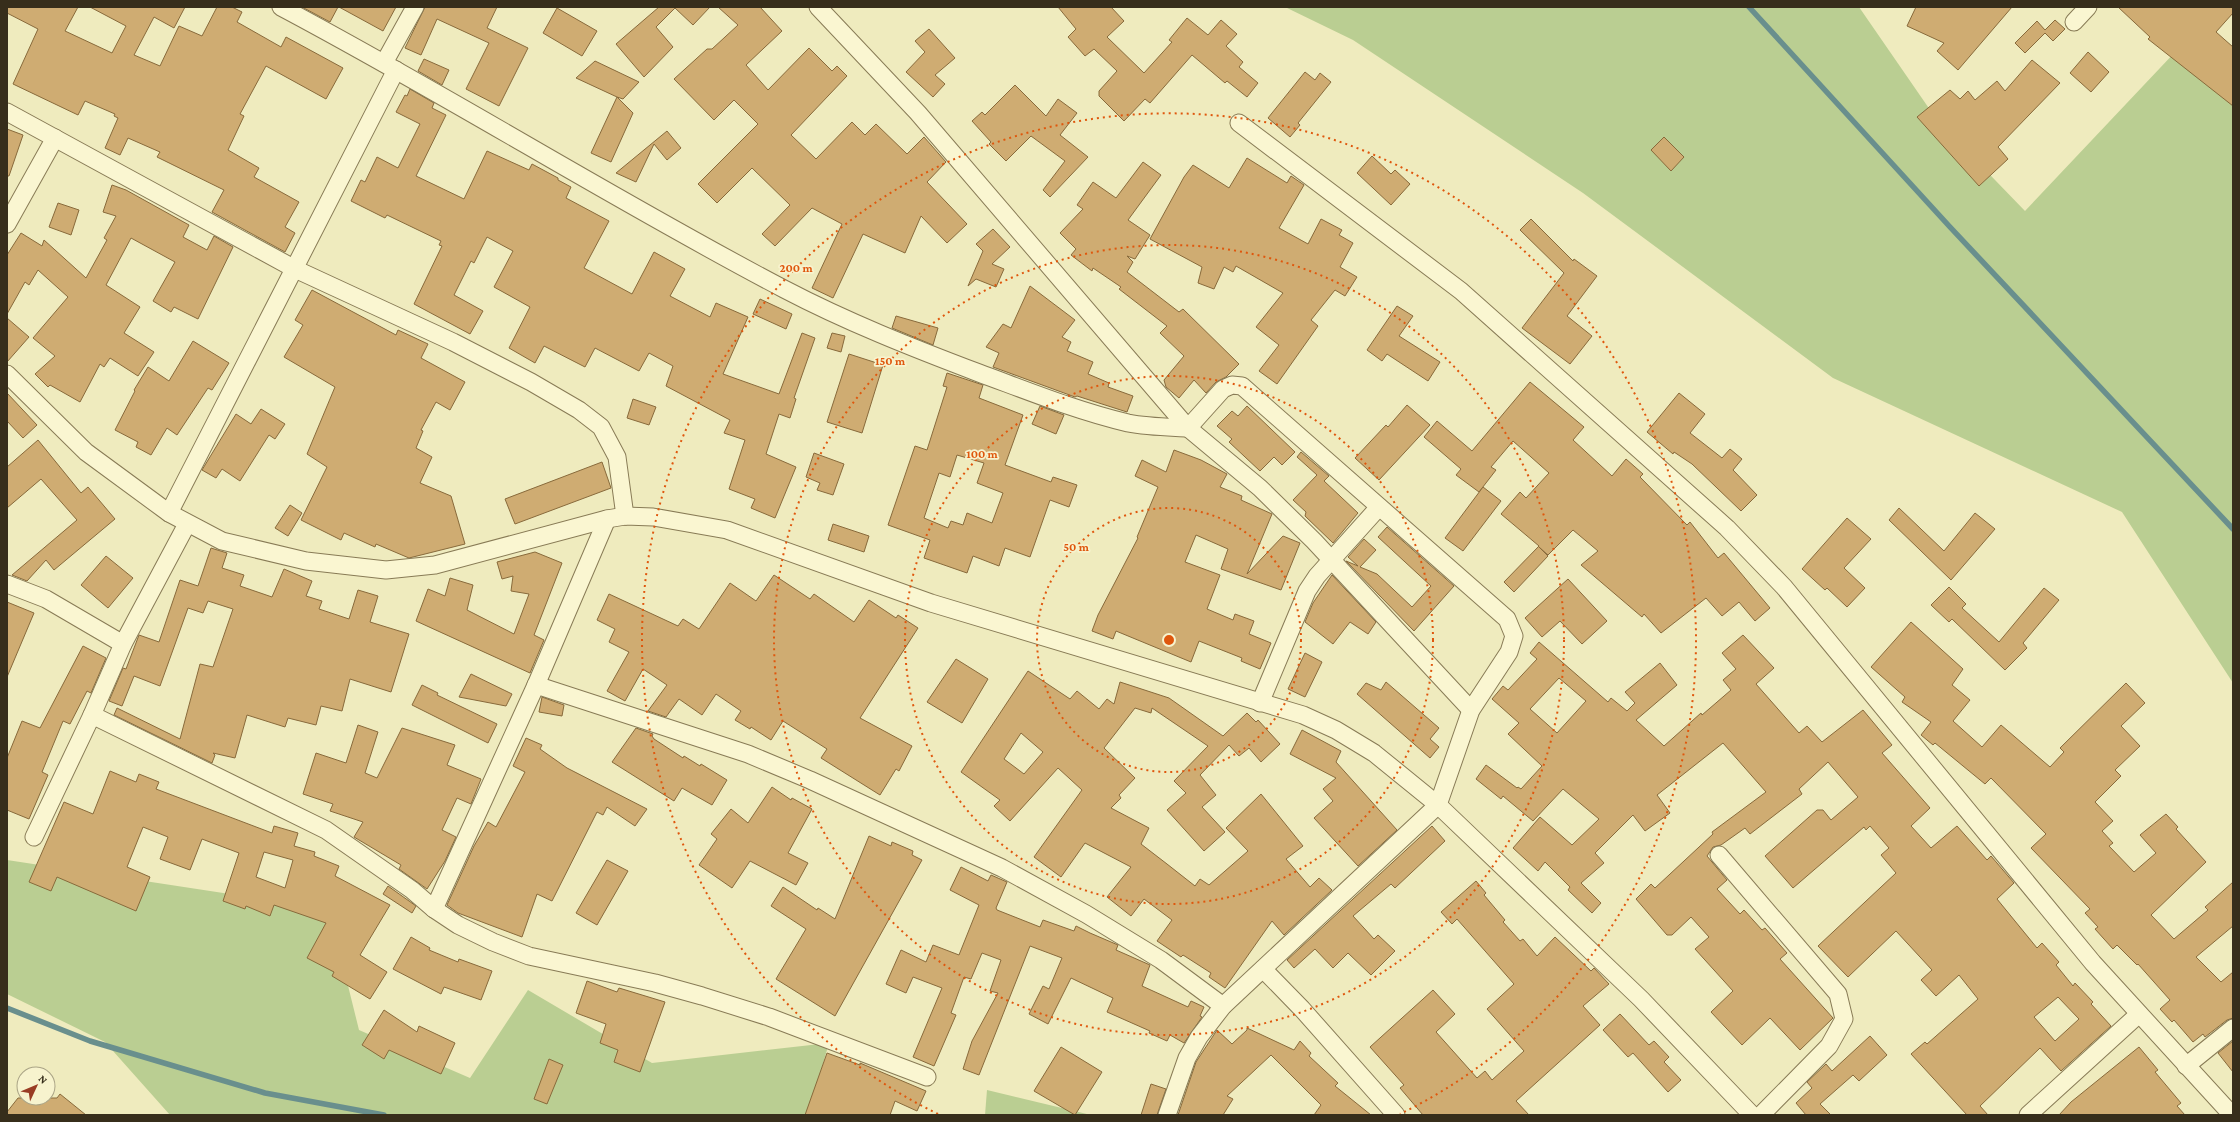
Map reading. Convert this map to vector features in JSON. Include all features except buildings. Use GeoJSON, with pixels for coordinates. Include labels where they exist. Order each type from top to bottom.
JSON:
{"type":"FeatureCollection","features":[{"type":"Feature","properties":{"kind":"street"},"geometry":{"type":"LineString","coordinates":[[281,7],[390,66],[607,191],[786,290],[903,344],[1054,401],[1128,423],[1152,427],[1188,428],[1224,389],[1232,385],[1242,386],[1507,619],[1514,636],[1509,652],[1471,710],[1438,804],[1223,1006],[1199,1037],[1187,1058],[1167,1115]]}},
{"type":"Feature","properties":{"kind":"street"},"geometry":{"type":"LineString","coordinates":[[169,513],[295,269],[390,66],[415,7]]}},
{"type":"Feature","properties":{"kind":"street"},"geometry":{"type":"LineString","coordinates":[[818,7],[918,113],[1188,428],[1260,488],[1332,559],[1471,710]]}},
{"type":"Feature","properties":{"kind":"street"},"geometry":{"type":"LineString","coordinates":[[2074,22],[2088,7]]}},
{"type":"Feature","properties":{"kind":"street"},"geometry":{"type":"LineString","coordinates":[[7,112],[295,269],[453,342],[531,382],[579,410],[601,427],[617,457],[625,516]]}},
{"type":"Feature","properties":{"kind":"street"},"geometry":{"type":"LineString","coordinates":[[1239,123],[1461,292],[1727,528],[1784,587],[2083,951],[2232,1115]]}},
{"type":"Feature","properties":{"kind":"street"},"geometry":{"type":"LineString","coordinates":[[7,224],[55,138]]}},
{"type":"Feature","properties":{"kind":"street"},"geometry":{"type":"LineString","coordinates":[[7,374],[86,452],[169,513],[187,524],[222,540],[306,561],[386,570],[435,565],[607,519],[625,516],[653,517],[726,530],[931,603],[1302,715],[1336,730],[1374,753],[1438,804],[1641,999],[1752,1115]]}},
{"type":"Feature","properties":{"kind":"street"},"geometry":{"type":"LineString","coordinates":[[1260,703],[1299,608],[1317,576],[1379,508]]}},
{"type":"Feature","properties":{"kind":"street"},"geometry":{"type":"LineString","coordinates":[[434,909],[536,685],[607,519]]}},
{"type":"Feature","properties":{"kind":"street"},"geometry":{"type":"LineString","coordinates":[[34,837],[92,715],[123,644],[187,524]]}},
{"type":"Feature","properties":{"kind":"street"},"geometry":{"type":"LineString","coordinates":[[7,584],[46,600],[123,644]]}},
{"type":"Feature","properties":{"kind":"street"},"geometry":{"type":"LineString","coordinates":[[536,685],[748,754],[810,780],[1002,868],[1086,914],[1161,960],[1223,1006]]}},
{"type":"Feature","properties":{"kind":"street"},"geometry":{"type":"LineString","coordinates":[[92,715],[326,830],[412,890],[434,909],[458,925],[529,956],[655,983],[702,996],[769,1017],[927,1077]]}},
{"type":"Feature","properties":{"kind":"street"},"geometry":{"type":"LineString","coordinates":[[1719,855],[1838,994],[1844,1019],[1829,1046],[1761,1115]]}},
{"type":"Feature","properties":{"kind":"street"},"geometry":{"type":"LineString","coordinates":[[1264,969],[1396,1115]]}},
{"type":"Feature","properties":{"kind":"street"},"geometry":{"type":"LineString","coordinates":[[2028,1115],[2139,1014]]}},
{"type":"Feature","properties":{"kind":"street"},"geometry":{"type":"LineString","coordinates":[[2186,1066],[2233,1028]]}},
{"type":"Feature","properties":{"kind":"green space"},"geometry":{"type":"Polygon","coordinates":[[[1285,7],[1859,7],[1937,120],[2025,211],[2177,50],[2233,93],[2233,683],[2122,512],[1833,378],[1583,193],[1353,40],[1285,7]]]}},
{"type":"Feature","properties":{"kind":"green space"},"geometry":{"type":"Polygon","coordinates":[[[7,860],[329,909],[359,1030],[470,1078],[528,990],[652,1063],[829,1043],[808,1115],[170,1115],[105,1042],[7,994],[7,860]]]}},
{"type":"Feature","properties":{"kind":"green space"},"geometry":{"type":"Polygon","coordinates":[[[987,1090],[1091,1115],[985,1115],[987,1090]]]}},
{"type":"Feature","properties":{"kind":"waterway"},"geometry":{"type":"LineString","coordinates":[[1749,7],[1950,227],[2233,529]]}},
{"type":"Feature","properties":{"kind":"waterway"},"geometry":{"type":"LineString","coordinates":[[7,1008],[90,1041],[265,1093],[384,1115]]}}]}
